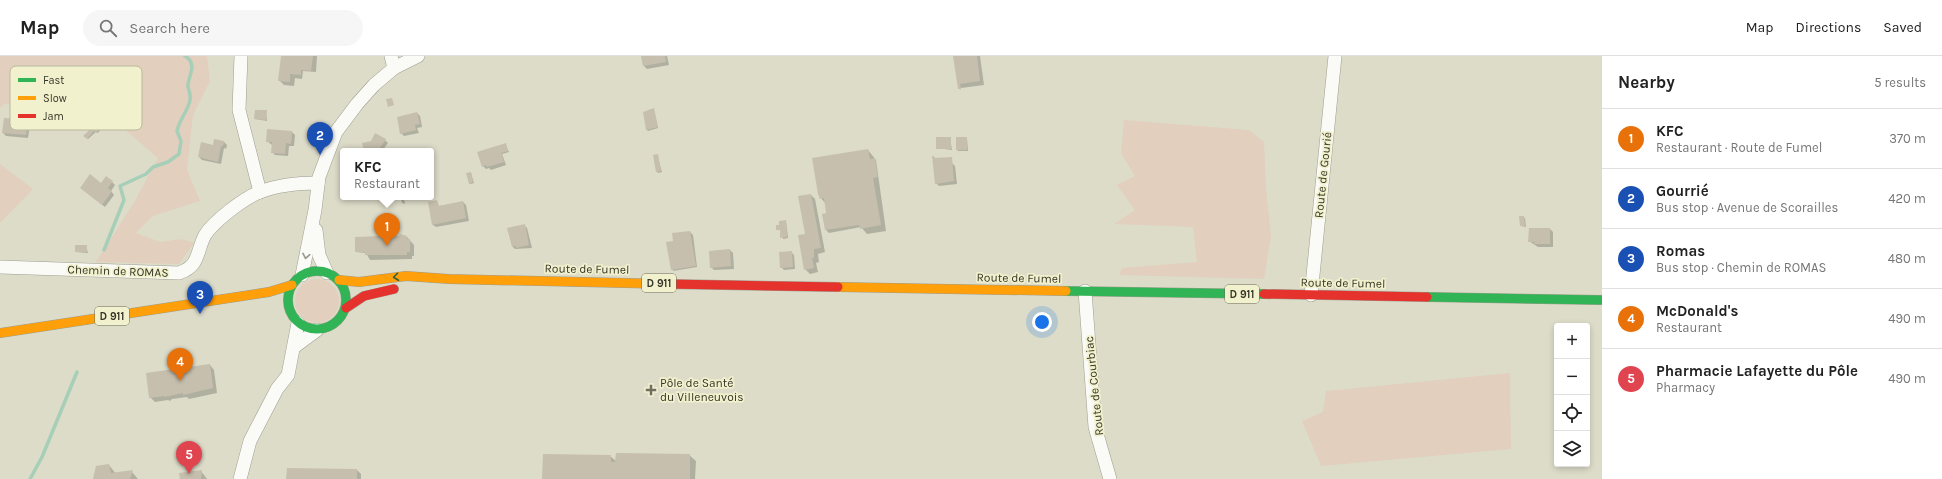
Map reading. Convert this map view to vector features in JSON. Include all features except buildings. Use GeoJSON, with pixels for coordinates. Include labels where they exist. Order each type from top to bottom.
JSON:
{"type":"FeatureCollection","features":[{"type":"Feature","properties":{"kind":"main road"},"geometry":{"type":"LineString","coordinates":[[316,271],[327,273],[339,280],[344,289],[347,298],[346,308],[337,322],[331,326],[317,330],[307,328],[298,323],[290,311],[288,298],[292,285],[302,276],[316,271]]}},
{"type":"Feature","properties":{"kind":"main road","name":"Route de Fumel"},"geometry":{"type":"LineString","coordinates":[[339,280],[359,282],[406,276],[435,278],[1602,300]]}},
{"type":"Feature","properties":{"kind":"main road","name":"Route de Fumel"},"geometry":{"type":"LineString","coordinates":[[346,308],[364,296],[435,278]]}},
{"type":"Feature","properties":{"kind":"main road","name":"D 911"},"geometry":{"type":"LineString","coordinates":[[0,333],[224,300],[269,292],[292,285]]}},
{"type":"Feature","properties":{"kind":"main road","name":"D 911"},"geometry":{"type":"LineString","coordinates":[[224,300],[262,303]]}},
{"type":"Feature","properties":{"kind":"main road"},"geometry":{"type":"LineString","coordinates":[[276,306],[290,311]]}},
{"type":"Feature","properties":{"kind":"street"},"geometry":{"type":"LineString","coordinates":[[241,56],[239,110],[260,192]]}},
{"type":"Feature","properties":{"kind":"street"},"geometry":{"type":"LineString","coordinates":[[302,276],[315,210],[318,183],[326,155],[336,132],[392,62],[418,56]]}},
{"type":"Feature","properties":{"kind":"street","name":"Route de Gourié"},"geometry":{"type":"LineString","coordinates":[[1311,295],[1335,56]]}},
{"type":"Feature","properties":{"kind":"street","name":"Chemin de ROMAS"},"geometry":{"type":"LineString","coordinates":[[0,267],[179,273],[191,268],[196,261],[205,236],[212,226],[229,212],[260,192],[290,185],[318,183]]}},
{"type":"Feature","properties":{"kind":"street"},"geometry":{"type":"LineString","coordinates":[[315,210],[316,240],[319,255],[327,273]]}},
{"type":"Feature","properties":{"kind":"street","name":"Route de Courbiac"},"geometry":{"type":"LineString","coordinates":[[1085,291],[1095,427],[1110,479]]}},
{"type":"Feature","properties":{"kind":"street"},"geometry":{"type":"LineString","coordinates":[[240,479],[250,441],[277,389],[288,374],[298,323]]}},
{"type":"Feature","properties":{"kind":"street"},"geometry":{"type":"LineString","coordinates":[[294,347],[317,330]]}},
{"type":"Feature","properties":{"kind":"shaded area"},"geometry":{"type":"Polygon","coordinates":[[[0,56],[207,56],[210,81],[193,115],[187,170],[200,201],[153,216],[136,233],[160,242],[182,239],[194,243],[179,264],[96,262],[135,201],[158,158],[126,130],[142,130],[142,66],[10,66],[10,104],[5,104],[0,108],[0,56]]]}},
{"type":"Feature","properties":{"kind":"shaded area"},"geometry":{"type":"Polygon","coordinates":[[[1124,120],[1249,130],[1264,142],[1266,189],[1271,235],[1264,279],[1119,275],[1122,268],[1197,262],[1193,227],[1114,224],[1135,210],[1117,185],[1135,176],[1121,153],[1124,120]]]}},
{"type":"Feature","properties":{"kind":"shaded area"},"geometry":{"type":"Polygon","coordinates":[[[0,164],[33,189],[0,223],[0,164]]]}},
{"type":"Feature","properties":{"kind":"shaded area"},"geometry":{"type":"Polygon","coordinates":[[[317,279],[329,283],[335,289],[339,301],[335,313],[329,319],[317,323],[305,319],[299,313],[295,301],[299,289],[305,283],[317,279]]]}},
{"type":"Feature","properties":{"kind":"shaded area"},"geometry":{"type":"Polygon","coordinates":[[[1510,373],[1511,449],[1321,466],[1302,421],[1323,412],[1326,391],[1510,373]]]}},
{"type":"Feature","properties":{"kind":"waterway"},"geometry":{"type":"LineString","coordinates":[[104,250],[124,200],[120,186],[146,174],[153,167],[168,162],[179,154],[181,141],[177,131],[189,104],[190,93],[188,83],[192,67],[189,59],[185,56]]}},
{"type":"Feature","properties":{"kind":"waterway"},"geometry":{"type":"LineString","coordinates":[[30,479],[42,457],[77,372]]}},
{"type":"Feature","properties":{"kind":"traffic: fast"},"geometry":{"type":"LineString","coordinates":[[311,271],[323,271],[338,279],[346,294],[346,300],[346,306],[338,321],[323,329],[311,329],[296,321],[288,306],[288,294],[296,279],[311,271]]}},
{"type":"Feature","properties":{"kind":"traffic: fast"},"geometry":{"type":"LineString","coordinates":[[1066,291],[1264,294]]}},
{"type":"Feature","properties":{"kind":"traffic: fast"},"geometry":{"type":"LineString","coordinates":[[1427,297],[1602,300]]}},
{"type":"Feature","properties":{"kind":"traffic: slow"},"geometry":{"type":"LineString","coordinates":[[339,280],[359,282],[406,276],[449,279],[668,284]]}},
{"type":"Feature","properties":{"kind":"traffic: slow"},"geometry":{"type":"LineString","coordinates":[[0,333],[269,292],[292,285]]}},
{"type":"Feature","properties":{"kind":"traffic: slow"},"geometry":{"type":"LineString","coordinates":[[838,287],[1066,291]]}},
{"type":"Feature","properties":{"kind":"traffic: jam"},"geometry":{"type":"LineString","coordinates":[[668,284],[838,287]]}},
{"type":"Feature","properties":{"kind":"traffic: jam"},"geometry":{"type":"LineString","coordinates":[[346,308],[364,296],[394,289]]}},
{"type":"Feature","properties":{"kind":"traffic: jam"},"geometry":{"type":"LineString","coordinates":[[1264,294],[1427,297]]}},
{"type":"Feature","properties":{"kind":"place","name":"Gourrié"},"geometry":{"type":"Point","coordinates":[320,155]}},
{"type":"Feature","properties":{"kind":"place","name":"KFC"},"geometry":{"type":"Point","coordinates":[387,246]}},
{"type":"Feature","properties":{"kind":"place","name":"Romas"},"geometry":{"type":"Point","coordinates":[200,314]}},
{"type":"Feature","properties":{"kind":"place","name":"McDonald's"},"geometry":{"type":"Point","coordinates":[180,381]}},
{"type":"Feature","properties":{"kind":"place","name":"Pôle de Santé du Villeneuvois"},"geometry":{"type":"Point","coordinates":[651,390]}},
{"type":"Feature","properties":{"kind":"place","name":"Pharmacie Lafayette du Pôle"},"geometry":{"type":"Point","coordinates":[189,474]}}]}
